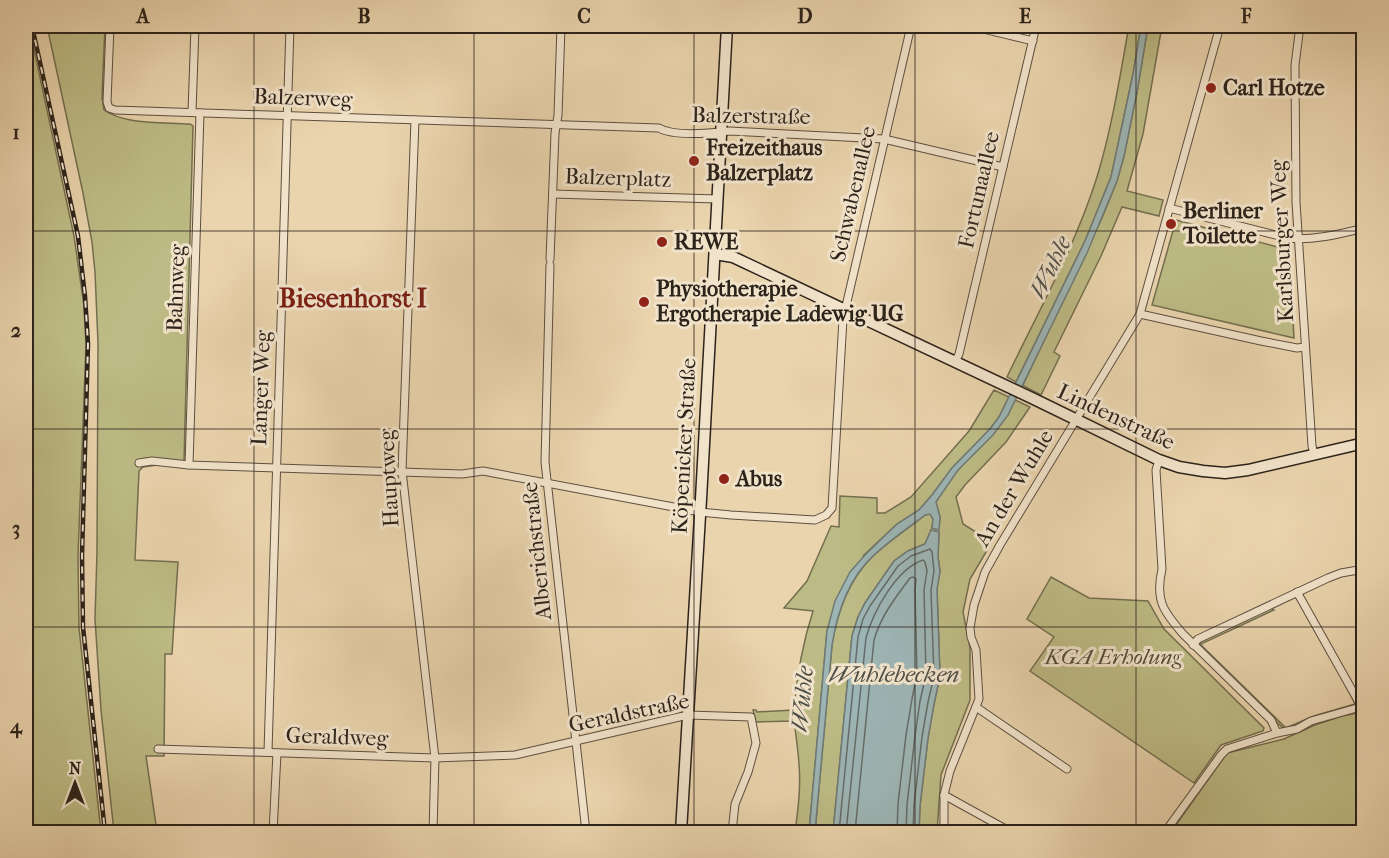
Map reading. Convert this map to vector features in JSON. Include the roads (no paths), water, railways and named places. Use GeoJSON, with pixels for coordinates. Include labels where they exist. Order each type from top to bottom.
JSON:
{"type":"FeatureCollection","features":[{"type":"Feature","properties":{"kind":"main road","name":"Köpenicker Straße"},"geometry":{"type":"LineString","coordinates":[[681,832],[705,513],[717,199],[727,26]]}},
{"type":"Feature","properties":{"kind":"main road","name":"Lindenstraße"},"geometry":{"type":"LineString","coordinates":[[715,254],[733,256],[1179,468],[1225,473],[1248,470],[1364,443]]}},
{"type":"Feature","properties":{"kind":"street","name":"Balzerweg"},"geometry":{"type":"LineString","coordinates":[[110,26],[108,102],[109,108],[115,110],[496,122]]}},
{"type":"Feature","properties":{"kind":"street","name":"Bahnweg"},"geometry":{"type":"LineString","coordinates":[[189,465],[196,112],[195,26]]}},
{"type":"Feature","properties":{"kind":"street","name":"Langer Weg"},"geometry":{"type":"LineString","coordinates":[[268,752],[290,26]]}},
{"type":"Feature","properties":{"kind":"street","name":"Alberichstraße"},"geometry":{"type":"LineString","coordinates":[[561,26],[544,453],[586,832]]}},
{"type":"Feature","properties":{"kind":"street","name":"Schwabenallee"},"geometry":{"type":"LineString","coordinates":[[705,513],[815,520],[826,515],[832,508],[844,310],[911,26]]}},
{"type":"Feature","properties":{"kind":"street"},"geometry":{"type":"LineString","coordinates":[[971,26],[1033,41]]}},
{"type":"Feature","properties":{"kind":"street","name":"Fortunaallee"},"geometry":{"type":"LineString","coordinates":[[955,362],[959,354],[1036,26]]}},
{"type":"Feature","properties":{"kind":"street","name":"An der Wuhle"},"geometry":{"type":"LineString","coordinates":[[944,832],[944,795],[950,771],[980,699],[976,650],[970,628],[981,583],[1000,545],[1140,314],[1220,26]]}},
{"type":"Feature","properties":{"kind":"street","name":"Karlsburger Weg"},"geometry":{"type":"LineString","coordinates":[[1300,26],[1295,65],[1296,202],[1314,454]]}},
{"type":"Feature","properties":{"kind":"street","name":"Hauptweg"},"geometry":{"type":"LineString","coordinates":[[415,120],[402,471],[435,758],[433,832]]}},
{"type":"Feature","properties":{"kind":"street","name":"Balzerstraße"},"geometry":{"type":"LineString","coordinates":[[496,122],[659,128],[667,132],[686,133],[743,132],[884,139],[1003,167]]}},
{"type":"Feature","properties":{"kind":"street","name":"Balzerplatz"},"geometry":{"type":"LineString","coordinates":[[553,194],[717,199]]}},
{"type":"Feature","properties":{"kind":"street"},"geometry":{"type":"LineString","coordinates":[[1169,208],[1287,238],[1321,237],[1364,228]]}},
{"type":"Feature","properties":{"kind":"street"},"geometry":{"type":"LineString","coordinates":[[1140,314],[1261,341],[1297,348],[1305,347]]}},
{"type":"Feature","properties":{"kind":"street"},"geometry":{"type":"LineString","coordinates":[[1159,460],[1156,470],[1162,569],[1159,592],[1166,612],[1193,645],[1271,720],[1277,733]]}},
{"type":"Feature","properties":{"kind":"street"},"geometry":{"type":"LineString","coordinates":[[139,463],[152,461],[189,465],[462,474],[483,471],[705,513]]}},
{"type":"Feature","properties":{"kind":"street"},"geometry":{"type":"LineString","coordinates":[[1193,645],[1198,639],[1298,592],[1341,573],[1364,569]]}},
{"type":"Feature","properties":{"kind":"street"},"geometry":{"type":"LineString","coordinates":[[1166,832],[1227,749],[1277,733],[1288,732],[1311,721],[1362,706],[1298,592]]}},
{"type":"Feature","properties":{"kind":"street"},"geometry":{"type":"LineString","coordinates":[[976,706],[1067,769]]}},
{"type":"Feature","properties":{"kind":"street","name":"Geraldstraße"},"geometry":{"type":"LineString","coordinates":[[515,755],[688,715],[751,717],[756,743],[748,772],[735,804],[732,832]]}},
{"type":"Feature","properties":{"kind":"street","name":"Geraldweg"},"geometry":{"type":"LineString","coordinates":[[158,749],[435,758],[515,755]]}},
{"type":"Feature","properties":{"kind":"street"},"geometry":{"type":"LineString","coordinates":[[273,832],[277,753]]}},
{"type":"Feature","properties":{"kind":"street"},"geometry":{"type":"LineString","coordinates":[[944,795],[1011,832]]}},
{"type":"Feature","properties":{"kind":"water"},"geometry":{"type":"Polygon","coordinates":[[[1141,26],[1148,26],[1137,92],[1117,181],[1087,253],[1008,415],[993,435],[958,470],[936,502],[940,517],[939,530],[932,528],[933,519],[930,514],[925,515],[864,565],[845,597],[832,645],[815,832],[809,832],[827,631],[835,601],[850,572],[865,555],[897,524],[919,510],[952,468],[999,417],[1085,241],[1111,177],[1141,26]]]}},
{"type":"Feature","properties":{"kind":"water","name":"Wuhlebecken"},"geometry":{"type":"Polygon","coordinates":[[[931,530],[939,532],[940,571],[937,589],[940,676],[928,738],[919,832],[833,832],[852,636],[858,617],[894,561],[908,551],[925,544],[931,530]]]}},
{"type":"Feature","properties":{"kind":"railway"},"geometry":{"type":"LineString","coordinates":[[32,26],[78,236],[85,296],[88,344],[82,556],[83,627],[105,832]]}},
{"type":"Feature","properties":{"kind":"place","name":"Carl Hotze"},"geometry":{"type":"Point","coordinates":[1211,88]}},
{"type":"Feature","properties":{"kind":"place","name":"Freizeithaus Balzerplatz"},"geometry":{"type":"Point","coordinates":[694,161]}},
{"type":"Feature","properties":{"kind":"place","name":"Berliner Toilette"},"geometry":{"type":"Point","coordinates":[1171,224]}},
{"type":"Feature","properties":{"kind":"place","name":"REWE"},"geometry":{"type":"Point","coordinates":[662,242]}},
{"type":"Feature","properties":{"kind":"place","name":"Physiotherapie Ergotherapie Ladewig UG"},"geometry":{"type":"Point","coordinates":[644,302]}},
{"type":"Feature","properties":{"kind":"place","name":"Abus"},"geometry":{"type":"Point","coordinates":[724,479]}},
{"type":"Feature","properties":{"kind":"district","name":"Biesenhorst I"},"geometry":{"type":"Point","coordinates":[353,298]}},
{"type":"Feature","properties":{"kind":"water label","name":"Wuhle"},"geometry":{"type":"Point","coordinates":[1050,267]}},
{"type":"Feature","properties":{"kind":"water label","name":"Wuhle"},"geometry":{"type":"Point","coordinates":[802,699]}},
{"type":"Feature","properties":{"kind":"park label","name":"KGA Erholung"},"geometry":{"type":"Point","coordinates":[1113,657]}}]}
